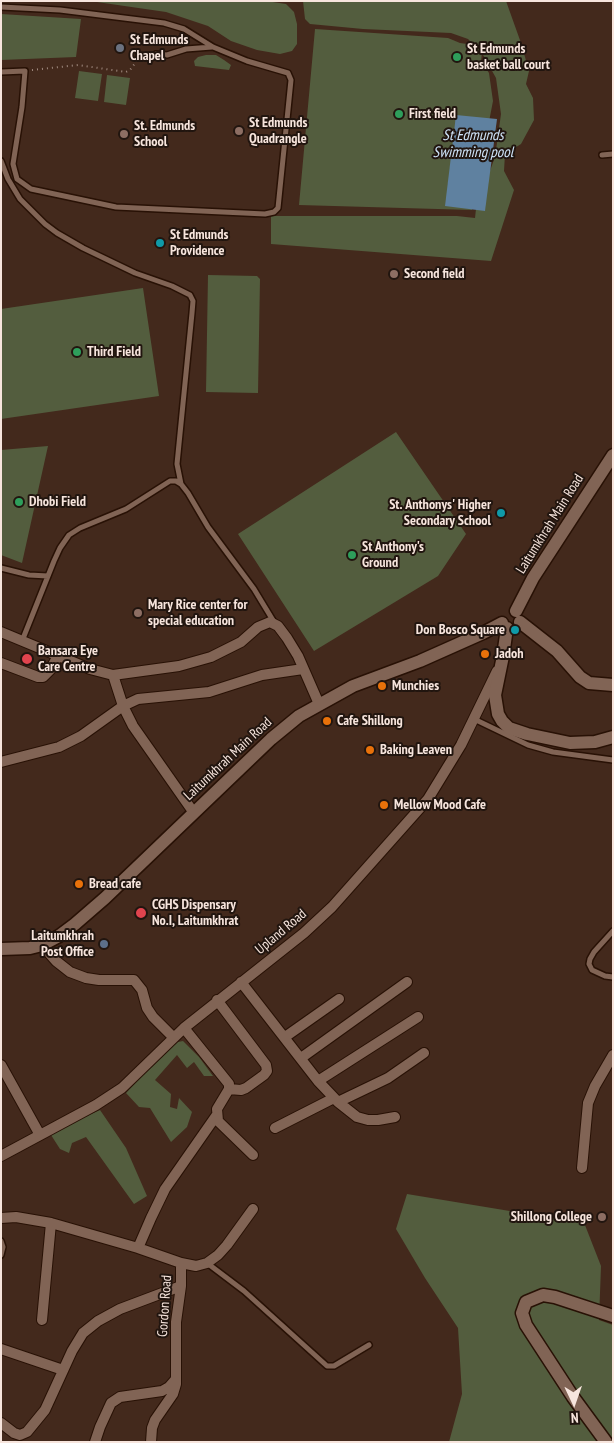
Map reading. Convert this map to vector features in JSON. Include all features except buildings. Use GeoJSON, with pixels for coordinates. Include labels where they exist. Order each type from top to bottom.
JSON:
{"type":"FeatureCollection","features":[{"type":"Feature","properties":{"kind":"street","name":"Laitumkhrah Main Road"},"geometry":{"type":"LineString","coordinates":[[1,950],[30,948],[42,945],[59,936],[75,924],[105,898],[283,728],[319,704],[353,686],[420,661],[483,633],[505,626],[516,628],[518,617],[534,578],[613,455]]}},
{"type":"Feature","properties":{"kind":"street"},"geometry":{"type":"LineString","coordinates":[[518,617],[557,651],[580,677],[589,683],[613,685]]}},
{"type":"Feature","properties":{"kind":"street"},"geometry":{"type":"LineString","coordinates":[[1,632],[90,670],[113,675],[179,666],[211,657],[241,642],[258,627],[270,622],[277,625],[287,638],[319,704]]}},
{"type":"Feature","properties":{"kind":"street"},"geometry":{"type":"LineString","coordinates":[[505,626],[503,656],[496,686],[496,704],[502,721],[510,728],[527,734],[570,743],[595,742],[613,737]]}},
{"type":"Feature","properties":{"kind":"street"},"geometry":{"type":"LineString","coordinates":[[1,663],[38,677],[43,676],[50,670],[58,656]]}},
{"type":"Feature","properties":{"kind":"street","name":"Upland Road"},"geometry":{"type":"LineString","coordinates":[[1,1156],[96,1105],[122,1088],[184,1028],[304,933],[332,907],[428,799],[461,745],[503,656]]}},
{"type":"Feature","properties":{"kind":"street"},"geometry":{"type":"LineString","coordinates":[[1,762],[59,747],[81,736],[123,706],[138,699],[209,692],[262,675],[303,668]]}},
{"type":"Feature","properties":{"kind":"street"},"geometry":{"type":"LineString","coordinates":[[113,675],[123,706],[133,726],[194,813]]}},
{"type":"Feature","properties":{"kind":"street"},"geometry":{"type":"LineString","coordinates":[[42,945],[56,961],[70,972],[86,978],[100,980],[134,980],[142,990],[148,1008],[154,1018],[173,1038]]}},
{"type":"Feature","properties":{"kind":"street"},"geometry":{"type":"LineString","coordinates":[[241,982],[318,1081],[336,1100],[357,1117],[368,1120],[394,1117]]}},
{"type":"Feature","properties":{"kind":"street"},"geometry":{"type":"LineString","coordinates":[[301,1058],[407,982]]}},
{"type":"Feature","properties":{"kind":"street"},"geometry":{"type":"LineString","coordinates":[[285,1038],[339,999]]}},
{"type":"Feature","properties":{"kind":"street"},"geometry":{"type":"LineString","coordinates":[[217,1000],[266,1065],[267,1071],[246,1088],[241,1090],[229,1089]]}},
{"type":"Feature","properties":{"kind":"street"},"geometry":{"type":"LineString","coordinates":[[318,1081],[418,1017]]}},
{"type":"Feature","properties":{"kind":"street"},"geometry":{"type":"LineString","coordinates":[[138,1248],[165,1189],[216,1116],[217,1109],[229,1089],[227,1079],[184,1028]]}},
{"type":"Feature","properties":{"kind":"street"},"geometry":{"type":"LineString","coordinates":[[275,1128],[388,1078],[424,1053]]}},
{"type":"Feature","properties":{"kind":"street"},"geometry":{"type":"LineString","coordinates":[[582,1168],[588,1103],[594,1086],[613,1055]]}},
{"type":"Feature","properties":{"kind":"street"},"geometry":{"type":"LineString","coordinates":[[1,1065],[40,1135]]}},
{"type":"Feature","properties":{"kind":"street"},"geometry":{"type":"LineString","coordinates":[[216,1116],[221,1126],[253,1155]]}},
{"type":"Feature","properties":{"kind":"street"},"geometry":{"type":"LineString","coordinates":[[181,1263],[196,1266],[206,1263],[227,1246],[253,1209]]}},
{"type":"Feature","properties":{"kind":"street","name":"Gordon Road"},"geometry":{"type":"LineString","coordinates":[[1,1218],[16,1217],[51,1223],[138,1248],[181,1263],[181,1286],[176,1322],[176,1379],[173,1394],[155,1420],[152,1428],[152,1442]]}},
{"type":"Feature","properties":{"kind":"street"},"geometry":{"type":"LineString","coordinates":[[42,1320],[51,1223]]}},
{"type":"Feature","properties":{"kind":"street"},"geometry":{"type":"LineString","coordinates":[[1,1423],[14,1434],[20,1435],[27,1432],[45,1410],[72,1350],[98,1321],[127,1306],[181,1286]]}},
{"type":"Feature","properties":{"kind":"street"},"geometry":{"type":"LineString","coordinates":[[606,1442],[526,1325],[522,1312],[526,1302],[543,1295],[556,1297],[613,1316]]}},
{"type":"Feature","properties":{"kind":"street"},"geometry":{"type":"LineString","coordinates":[[1,1349],[63,1370]]}},
{"type":"Feature","properties":{"kind":"street"},"geometry":{"type":"LineString","coordinates":[[95,1442],[112,1403],[120,1397],[162,1391],[176,1379]]}},
{"type":"Feature","properties":{"kind":"lane"},"geometry":{"type":"LineString","coordinates":[[1,7],[60,10],[164,23],[184,29],[213,47],[247,61],[284,71],[290,76],[291,84],[278,208],[274,212],[265,214],[116,207],[31,189],[17,179],[13,164],[22,107],[25,71],[1,72]]}},
{"type":"Feature","properties":{"kind":"lane"},"geometry":{"type":"LineString","coordinates":[[156,54],[167,55],[198,47],[213,47]]}},
{"type":"Feature","properties":{"kind":"lane"},"geometry":{"type":"LineString","coordinates":[[602,154],[613,154]]}},
{"type":"Feature","properties":{"kind":"lane"},"geometry":{"type":"LineString","coordinates":[[1,161],[8,180],[20,199],[44,224],[82,248],[135,273],[178,288],[190,295],[193,301],[177,464],[181,484],[208,527],[277,625]]}},
{"type":"Feature","properties":{"kind":"lane"},"geometry":{"type":"LineString","coordinates":[[22,641],[60,548],[69,535],[80,528],[126,509],[170,481],[176,481],[181,484]]}},
{"type":"Feature","properties":{"kind":"lane"},"geometry":{"type":"LineString","coordinates":[[1,568],[29,575],[48,576]]}},
{"type":"Feature","properties":{"kind":"lane"},"geometry":{"type":"LineString","coordinates":[[474,719],[498,732],[537,748],[613,760]]}},
{"type":"Feature","properties":{"kind":"lane"},"geometry":{"type":"LineString","coordinates":[[613,931],[594,952],[589,964],[592,970],[605,976],[613,977]]}},
{"type":"Feature","properties":{"kind":"lane"},"geometry":{"type":"LineString","coordinates":[[1,1241],[3,1247],[1,1254]]}},
{"type":"Feature","properties":{"kind":"lane"},"geometry":{"type":"LineString","coordinates":[[206,1263],[244,1291],[327,1366],[334,1366],[369,1345]]}},
{"type":"Feature","properties":{"kind":"path"},"geometry":{"type":"LineString","coordinates":[[25,71],[78,65],[126,72],[143,55],[156,54]]}},
{"type":"Feature","properties":{"kind":"green space"},"geometry":{"type":"Polygon","coordinates":[[[90,1],[266,1],[286,4],[294,12],[297,24],[297,44],[292,51],[280,54],[257,50],[231,41],[208,26],[166,12],[90,1]]]}},
{"type":"Feature","properties":{"kind":"green space","name":"First field"},"geometry":{"type":"Polygon","coordinates":[[[303,1],[506,1],[529,71],[526,84],[533,98],[534,120],[521,144],[505,154],[504,171],[514,190],[491,261],[271,244],[271,216],[457,216],[475,218],[476,209],[495,157],[501,114],[496,78],[482,53],[481,61],[489,73],[493,101],[472,210],[299,205],[315,29],[448,38],[460,43],[474,45],[468,39],[451,33],[363,29],[310,24],[305,19],[303,1]]]}},
{"type":"Feature","properties":{"kind":"green space"},"geometry":{"type":"Polygon","coordinates":[[[1,14],[81,19],[76,57],[1,60],[1,14]]]}},
{"type":"Feature","properties":{"kind":"green space"},"geometry":{"type":"Polygon","coordinates":[[[216,55],[224,60],[231,65],[229,70],[195,66],[194,61],[198,57],[216,55]]]}},
{"type":"Feature","properties":{"kind":"green space"},"geometry":{"type":"Polygon","coordinates":[[[79,71],[102,74],[98,101],[75,98],[79,71]]]}},
{"type":"Feature","properties":{"kind":"green space"},"geometry":{"type":"Polygon","coordinates":[[[107,75],[130,78],[126,105],[104,102],[107,75]]]}},
{"type":"Feature","properties":{"kind":"green space"},"geometry":{"type":"Polygon","coordinates":[[[208,275],[257,276],[260,279],[258,393],[206,392],[208,275]]]}},
{"type":"Feature","properties":{"kind":"green space","name":"Third Field"},"geometry":{"type":"Polygon","coordinates":[[[143,288],[159,396],[1,419],[1,309],[143,288]]]}},
{"type":"Feature","properties":{"kind":"green space","name":"St Anthony's Ground"},"geometry":{"type":"Polygon","coordinates":[[[396,432],[466,534],[438,576],[314,651],[238,534],[396,432]]]}},
{"type":"Feature","properties":{"kind":"green space","name":"Dhobi Field"},"geometry":{"type":"Polygon","coordinates":[[[48,446],[22,563],[1,555],[1,450],[48,446]]]}},
{"type":"Feature","properties":{"kind":"green space"},"geometry":{"type":"Polygon","coordinates":[[[183,1041],[199,1057],[213,1076],[204,1076],[194,1062],[187,1068],[177,1055],[155,1080],[171,1094],[170,1107],[177,1109],[179,1098],[192,1112],[187,1127],[171,1142],[150,1108],[139,1107],[126,1093],[173,1043],[183,1041]]]}},
{"type":"Feature","properties":{"kind":"green space"},"geometry":{"type":"Polygon","coordinates":[[[100,1110],[126,1148],[147,1196],[134,1204],[86,1137],[72,1143],[69,1153],[60,1149],[51,1135],[75,1121],[100,1110]]]}},
{"type":"Feature","properties":{"kind":"green space"},"geometry":{"type":"Polygon","coordinates":[[[407,1194],[552,1218],[583,1220],[601,1266],[599,1320],[613,1325],[613,1442],[449,1442],[462,1394],[458,1328],[396,1229],[407,1194]]]}},
{"type":"Feature","properties":{"kind":"water","name":"St Edmunds Swimming pool"},"geometry":{"type":"Polygon","coordinates":[[[456,115],[497,119],[485,211],[445,206],[456,115]]]}},
{"type":"Feature","properties":{"kind":"place","name":"St Edmunds Chapel"},"geometry":{"type":"Point","coordinates":[120,48]}},
{"type":"Feature","properties":{"kind":"place","name":"St Edmunds basket ball court"},"geometry":{"type":"Point","coordinates":[457,57]}},
{"type":"Feature","properties":{"kind":"place","name":"First field"},"geometry":{"type":"Point","coordinates":[399,114]}},
{"type":"Feature","properties":{"kind":"place","name":"St Edmunds Quadrangle"},"geometry":{"type":"Point","coordinates":[239,131]}},
{"type":"Feature","properties":{"kind":"place","name":"St. Edmunds School"},"geometry":{"type":"Point","coordinates":[124,134]}},
{"type":"Feature","properties":{"kind":"place","name":"St Edmunds Providence"},"geometry":{"type":"Point","coordinates":[160,243]}},
{"type":"Feature","properties":{"kind":"place","name":"Second field"},"geometry":{"type":"Point","coordinates":[394,274]}},
{"type":"Feature","properties":{"kind":"place","name":"Third Field"},"geometry":{"type":"Point","coordinates":[77,352]}},
{"type":"Feature","properties":{"kind":"place","name":"Dhobi Field"},"geometry":{"type":"Point","coordinates":[19,502]}},
{"type":"Feature","properties":{"kind":"place","name":"St. Anthonys' Higher Secondary School"},"geometry":{"type":"Point","coordinates":[501,513]}},
{"type":"Feature","properties":{"kind":"place","name":"St Anthony's Ground"},"geometry":{"type":"Point","coordinates":[352,555]}},
{"type":"Feature","properties":{"kind":"place","name":"Mary Rice center for special education"},"geometry":{"type":"Point","coordinates":[138,613]}},
{"type":"Feature","properties":{"kind":"place","name":"Don Bosco Square"},"geometry":{"type":"Point","coordinates":[515,630]}},
{"type":"Feature","properties":{"kind":"place","name":"Jadoh"},"geometry":{"type":"Point","coordinates":[485,654]}},
{"type":"Feature","properties":{"kind":"place","name":"Bansara Eye Care Centre"},"geometry":{"type":"Point","coordinates":[27,659]}},
{"type":"Feature","properties":{"kind":"place","name":"Munchies"},"geometry":{"type":"Point","coordinates":[382,686]}},
{"type":"Feature","properties":{"kind":"place","name":"Cafe Shillong"},"geometry":{"type":"Point","coordinates":[327,721]}},
{"type":"Feature","properties":{"kind":"place","name":"Baking Leaven"},"geometry":{"type":"Point","coordinates":[370,750]}},
{"type":"Feature","properties":{"kind":"place","name":"Mellow Mood Cafe"},"geometry":{"type":"Point","coordinates":[384,805]}},
{"type":"Feature","properties":{"kind":"place","name":"Bread cafe"},"geometry":{"type":"Point","coordinates":[79,884]}},
{"type":"Feature","properties":{"kind":"place","name":"CGHS Dispensary No.I, Laitumkhrat"},"geometry":{"type":"Point","coordinates":[141,913]}},
{"type":"Feature","properties":{"kind":"place","name":"Laitumkhrah Post Office"},"geometry":{"type":"Point","coordinates":[104,944]}},
{"type":"Feature","properties":{"kind":"place","name":"Shillong College"},"geometry":{"type":"Point","coordinates":[602,1217]}}]}
